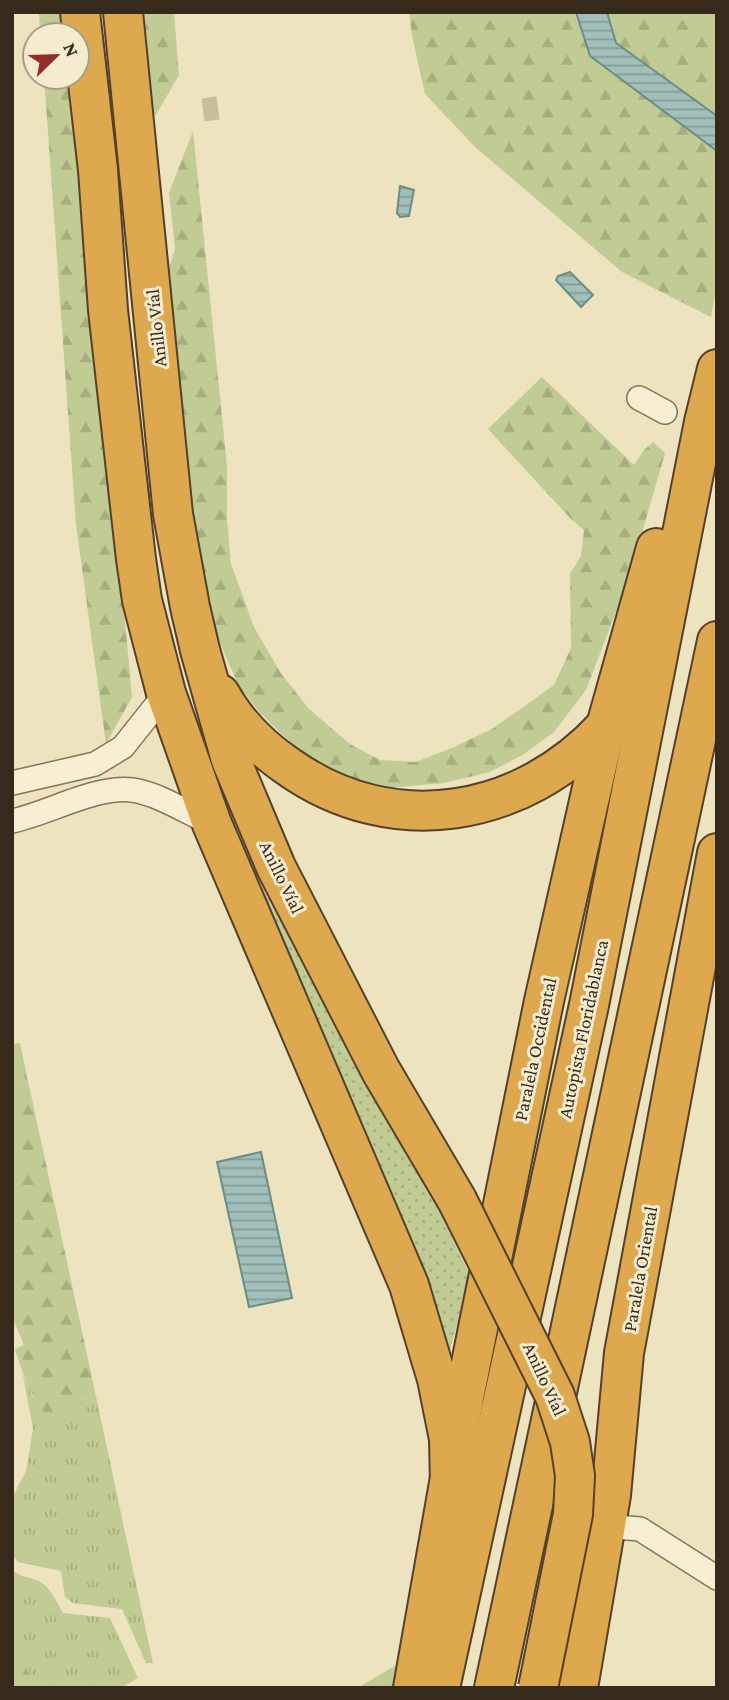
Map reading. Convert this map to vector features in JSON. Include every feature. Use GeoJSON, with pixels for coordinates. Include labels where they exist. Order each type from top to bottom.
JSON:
{"type":"FeatureCollection","features":[{"type":"Feature","properties":{"kind":"highway"},"geometry":{"type":"LineString","coordinates":[[80,12],[98,170],[108,310],[142,600],[166,693],[212,824],[409,1284],[437,1379],[449,1439],[450,1484]]}},
{"type":"Feature","properties":{"kind":"highway","name":"Anillo Víal"},"geometry":{"type":"LineString","coordinates":[[123,12],[173,514],[200,650],[231,760],[276,867],[381,1071],[457,1200],[555,1396],[570,1442],[575,1476],[573,1514],[538,1688]]}},
{"type":"Feature","properties":{"kind":"highway","name":"Autopista Floridablanca"},"geometry":{"type":"LineString","coordinates":[[440,1688],[589,1006],[704,422],[717,369]]}},
{"type":"Feature","properties":{"kind":"highway","name":"Paralela Occidental"},"geometry":{"type":"LineString","coordinates":[[413,1688],[467,1384],[544,1001],[606,726],[659,539],[704,422]]}},
{"type":"Feature","properties":{"kind":"highway"},"geometry":{"type":"LineString","coordinates":[[494,1688],[717,641]]}},
{"type":"Feature","properties":{"kind":"highway"},"geometry":{"type":"LineString","coordinates":[[200,650],[210,675],[231,710],[257,741],[278,760],[338,794],[399,810],[462,808],[503,798],[559,769],[584,749],[606,726]]}},
{"type":"Feature","properties":{"kind":"highway","name":"Paralela Oriental"},"geometry":{"type":"LineString","coordinates":[[578,1688],[611,1494],[624,1353],[717,853]]}},
{"type":"Feature","properties":{"kind":"street"},"geometry":{"type":"LineString","coordinates":[[639,398],[665,412]]}},
{"type":"Feature","properties":{"kind":"street"},"geometry":{"type":"LineString","coordinates":[[12,783],[95,764],[123,747],[166,693]]}},
{"type":"Feature","properties":{"kind":"street"},"geometry":{"type":"LineString","coordinates":[[12,821],[33,817],[93,794],[132,790],[148,794],[212,824]]}},
{"type":"Feature","properties":{"kind":"street"},"geometry":{"type":"LineString","coordinates":[[604,1526],[640,1529],[717,1578]]}},
{"type":"Feature","properties":{"kind":"green space"},"geometry":{"type":"Polygon","coordinates":[[[39,12],[64,12],[66,21],[39,21],[39,12]]]}},
{"type":"Feature","properties":{"kind":"green space"},"geometry":{"type":"Polygon","coordinates":[[[133,12],[174,12],[179,75],[146,132],[133,12]]]}},
{"type":"Feature","properties":{"kind":"green space"},"geometry":{"type":"Polygon","coordinates":[[[409,12],[717,12],[717,284],[711,317],[622,272],[475,147],[425,94],[409,12]]]}},
{"type":"Feature","properties":{"kind":"green space"},"geometry":{"type":"Polygon","coordinates":[[[45,91],[75,91],[78,108],[132,697],[106,744],[76,524],[45,91]]]}},
{"type":"Feature","properties":{"kind":"green space"},"geometry":{"type":"Polygon","coordinates":[[[193,131],[227,466],[227,519],[231,564],[254,627],[280,672],[309,709],[350,744],[380,760],[416,762],[492,729],[554,685],[571,648],[570,574],[581,556],[584,530],[488,429],[542,377],[634,465],[653,442],[665,453],[629,578],[586,690],[554,732],[524,754],[490,772],[444,783],[388,788],[335,772],[311,762],[261,714],[238,685],[210,619],[184,525],[161,293],[175,249],[169,193],[193,131]]]}},
{"type":"Feature","properties":{"kind":"green space"},"geometry":{"type":"Polygon","coordinates":[[[208,735],[471,1277],[447,1360],[195,743],[208,735]]]}},
{"type":"Feature","properties":{"kind":"green space"},"geometry":{"type":"Polygon","coordinates":[[[20,1043],[28,1081],[15,1083],[12,1089],[12,1044],[20,1043]]]}},
{"type":"Feature","properties":{"kind":"green space"},"geometry":{"type":"Polygon","coordinates":[[[28,1081],[97,1401],[78,1398],[67,1411],[46,1415],[31,1392],[21,1367],[15,1349],[24,1345],[12,1317],[12,1089],[15,1083],[28,1081]]]}},
{"type":"Feature","properties":{"kind":"green space"},"geometry":{"type":"Polygon","coordinates":[[[23,1375],[33,1397],[97,1401],[153,1663],[146,1663],[122,1609],[73,1603],[65,1597],[61,1571],[18,1562],[12,1554],[12,1498],[26,1471],[33,1429],[23,1375]]]}},
{"type":"Feature","properties":{"kind":"green space"},"geometry":{"type":"Polygon","coordinates":[[[12,1570],[44,1584],[63,1613],[110,1618],[138,1678],[121,1688],[12,1688],[12,1570]]]}},
{"type":"Feature","properties":{"kind":"green space"},"geometry":{"type":"Polygon","coordinates":[[[12,1662],[25,1663],[33,1688],[12,1688],[12,1662]]]}},
{"type":"Feature","properties":{"kind":"green space"},"geometry":{"type":"Polygon","coordinates":[[[398,1664],[394,1688],[357,1688],[359,1687],[398,1664]]]}},
{"type":"Feature","properties":{"kind":"water"},"geometry":{"type":"Polygon","coordinates":[[[576,12],[607,12],[616,43],[717,116],[717,151],[590,56],[576,12]]]}},
{"type":"Feature","properties":{"kind":"water"},"geometry":{"type":"Polygon","coordinates":[[[400,186],[414,190],[409,216],[400,217],[397,213],[400,186]]]}},
{"type":"Feature","properties":{"kind":"water"},"geometry":{"type":"Polygon","coordinates":[[[570,272],[593,295],[581,307],[556,280],[558,276],[570,272]]]}},
{"type":"Feature","properties":{"kind":"water"},"geometry":{"type":"Polygon","coordinates":[[[261,1152],[292,1298],[249,1307],[217,1162],[261,1152]]]}},
{"type":"Feature","properties":{"kind":"tunnel"},"geometry":{"type":"LineString","coordinates":[[203,110],[218,108]]}}]}
